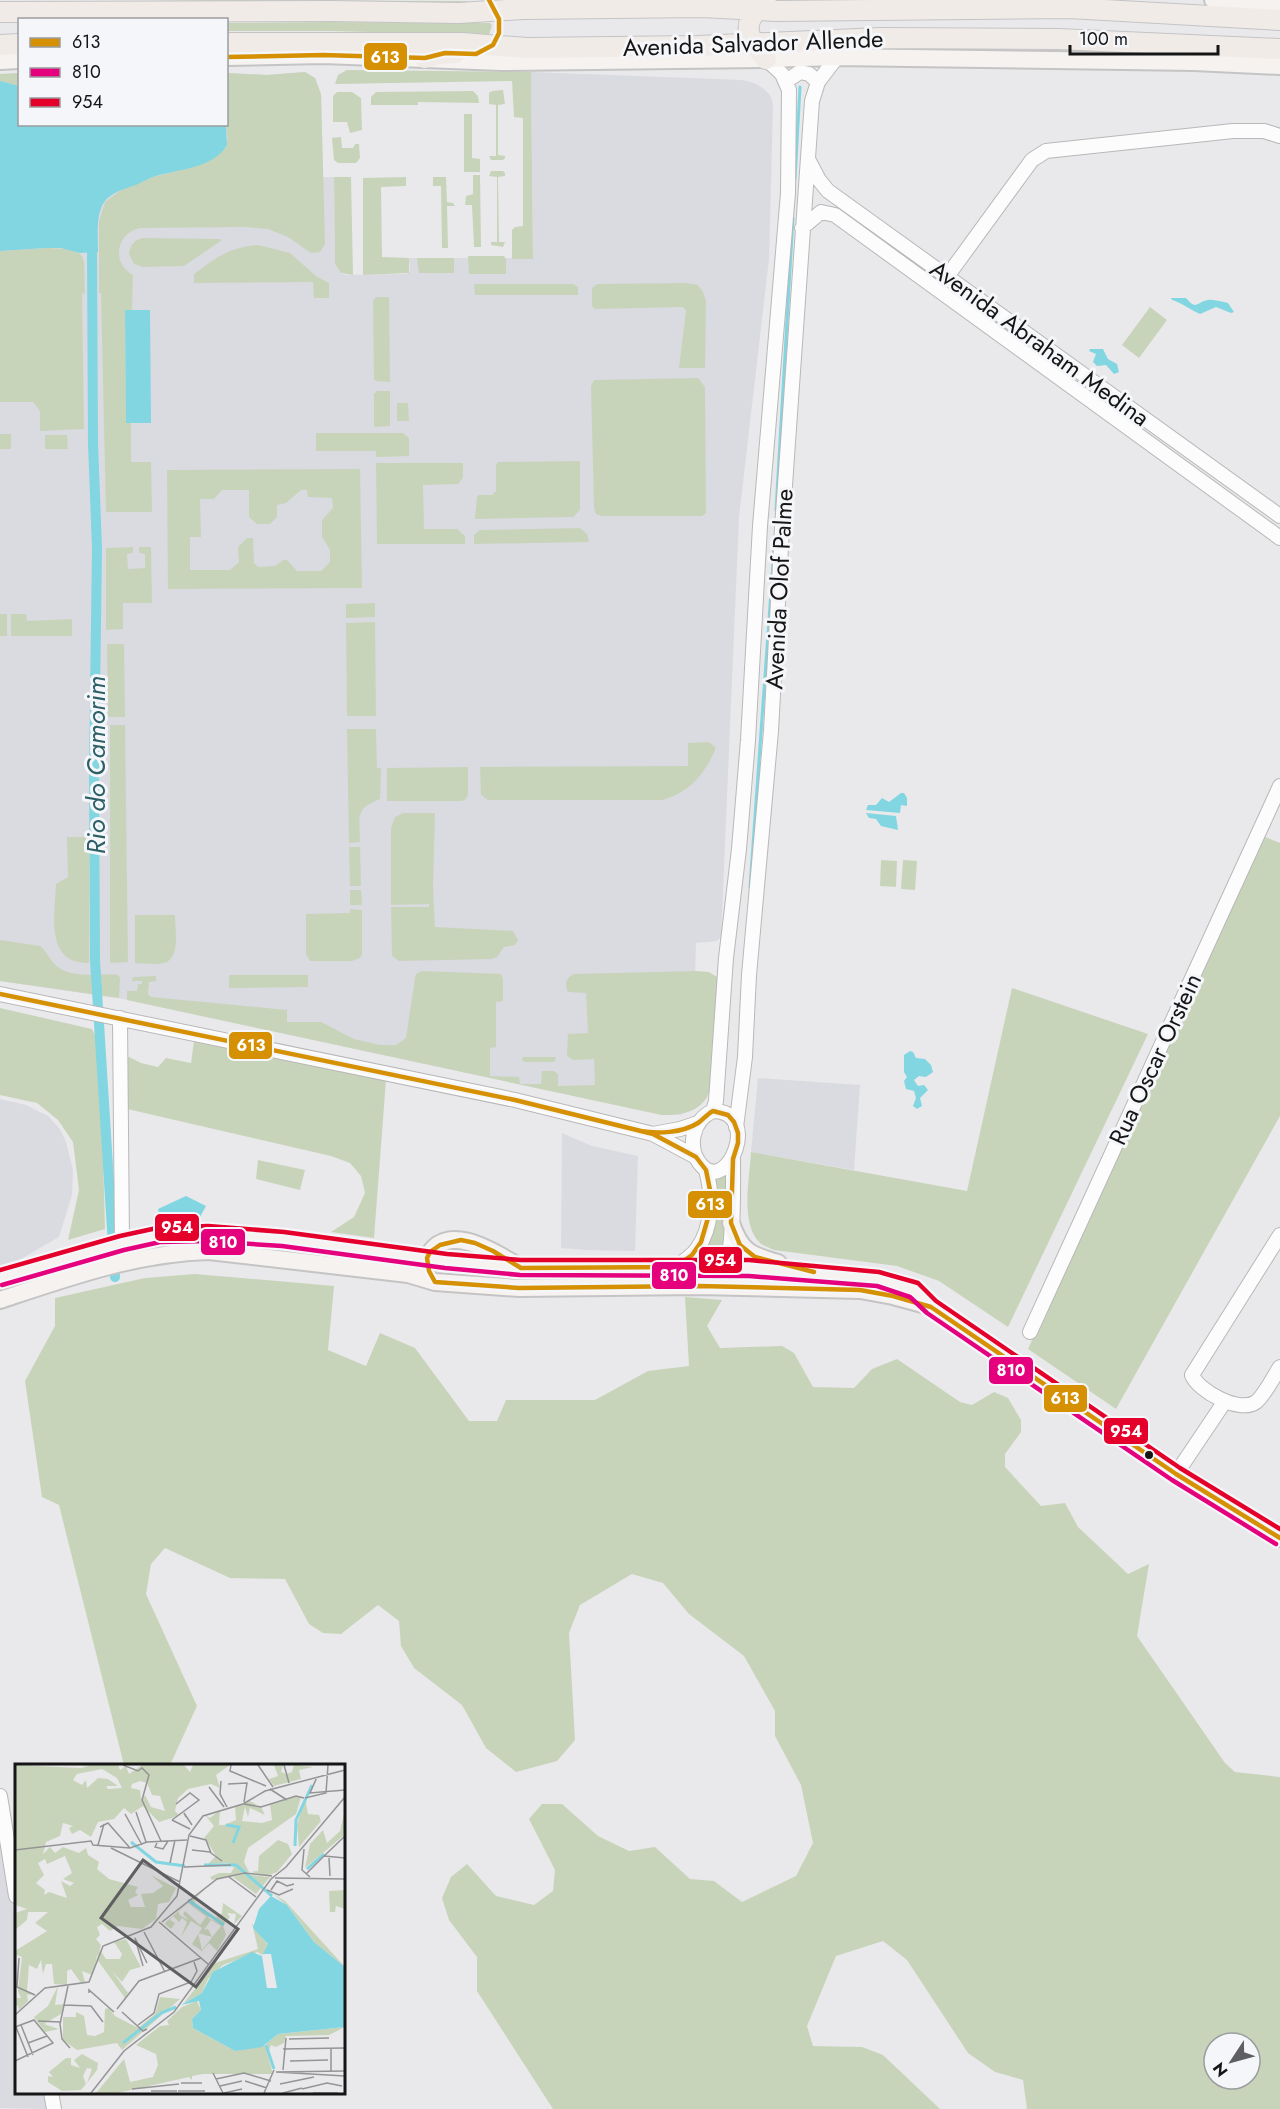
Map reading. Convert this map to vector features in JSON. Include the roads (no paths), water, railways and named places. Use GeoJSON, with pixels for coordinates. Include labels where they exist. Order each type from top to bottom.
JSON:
{"type":"FeatureCollection","features":[{"type":"Feature","properties":{"kind":"highway"},"geometry":{"type":"LineString","coordinates":[[760,52],[748,31],[752,17],[758,9],[774,0],[801,0]]}},
{"type":"Feature","properties":{"kind":"highway"},"geometry":{"type":"LineString","coordinates":[[425,58],[445,53],[476,54],[493,45],[500,29],[493,5]]}},
{"type":"Feature","properties":{"kind":"highway","name":"Avenida Salvador Allende"},"geometry":{"type":"LineString","coordinates":[[0,12],[459,13],[493,5],[702,7],[788,11],[1069,8],[1280,20]]}},
{"type":"Feature","properties":{"kind":"highway","name":"Avenida Salvador Allende"},"geometry":{"type":"LineString","coordinates":[[228,42],[450,43],[510,48],[760,52],[880,38],[1059,39],[1280,49]]}},
{"type":"Feature","properties":{"kind":"highway"},"geometry":{"type":"LineString","coordinates":[[0,45],[18,44]]}},
{"type":"Feature","properties":{"kind":"main road"},"geometry":{"type":"LineString","coordinates":[[1213,0],[1280,4]]}},
{"type":"Feature","properties":{"kind":"main road","name":"Avenida Salvador Allende"},"geometry":{"type":"LineString","coordinates":[[228,57],[322,55],[501,62],[760,52],[837,57],[1172,61],[1280,66]]}},
{"type":"Feature","properties":{"kind":"main road"},"geometry":{"type":"LineString","coordinates":[[0,61],[18,60]]}},
{"type":"Feature","properties":{"kind":"main road"},"geometry":{"type":"LineString","coordinates":[[731,1223],[735,1236],[747,1252],[755,1257],[808,1272]]}},
{"type":"Feature","properties":{"kind":"main road"},"geometry":{"type":"LineString","coordinates":[[0,1278],[119,1243],[159,1235],[207,1233],[283,1239],[427,1258]]}},
{"type":"Feature","properties":{"kind":"main road"},"geometry":{"type":"LineString","coordinates":[[435,1282],[429,1271],[427,1258],[430,1252],[440,1245],[461,1240],[493,1251],[521,1269],[724,1268],[808,1272],[878,1279],[898,1284],[914,1290],[931,1306],[1176,1474],[1280,1538]]}},
{"type":"Feature","properties":{"kind":"main road"},"geometry":{"type":"LineString","coordinates":[[0,1300],[94,1269],[178,1252],[209,1251],[408,1274],[435,1282],[519,1288],[699,1286],[860,1290],[931,1306]]}},
{"type":"Feature","properties":{"kind":"street"},"geometry":{"type":"LineString","coordinates":[[760,52],[786,81],[800,72],[809,74],[818,82]]}},
{"type":"Feature","properties":{"kind":"street","name":"Avenida Olof Palme"},"geometry":{"type":"LineString","coordinates":[[736,1127],[745,1057],[751,956],[771,730],[781,540],[812,101],[818,82],[837,57]]}},
{"type":"Feature","properties":{"kind":"street","name":"Avenida Olof Palme"},"geometry":{"type":"LineString","coordinates":[[713,1111],[716,1101],[726,958],[739,849],[748,740],[760,526],[788,193],[789,90],[786,81]]}},
{"type":"Feature","properties":{"kind":"street"},"geometry":{"type":"LineString","coordinates":[[938,289],[1032,160],[1046,151],[1233,131],[1264,131],[1280,136]]}},
{"type":"Feature","properties":{"kind":"street","name":"Avenida Abraham Medina"},"geometry":{"type":"LineString","coordinates":[[809,161],[828,191],[1280,516]]}},
{"type":"Feature","properties":{"kind":"street","name":"Avenida Abraham Medina"},"geometry":{"type":"LineString","coordinates":[[802,228],[821,212],[835,215],[1280,538]]}},
{"type":"Feature","properties":{"kind":"street"},"geometry":{"type":"LineString","coordinates":[[1088,399],[1097,383]]}},
{"type":"Feature","properties":{"kind":"street"},"geometry":{"type":"LineString","coordinates":[[1155,448],[1165,442],[1166,434]]}},
{"type":"Feature","properties":{"kind":"street"},"geometry":{"type":"LineString","coordinates":[[1175,462],[1176,452],[1185,447]]}},
{"type":"Feature","properties":{"kind":"street","name":"Rua Oscar Orstein"},"geometry":{"type":"LineString","coordinates":[[1030,1332],[1280,786]]}},
{"type":"Feature","properties":{"kind":"street"},"geometry":{"type":"LineString","coordinates":[[0,994],[515,1100],[653,1134],[696,1157],[706,1170],[711,1190],[711,1211],[701,1242],[692,1255],[675,1267]]}},
{"type":"Feature","properties":{"kind":"street"},"geometry":{"type":"LineString","coordinates":[[116,1017],[119,1243]]}},
{"type":"Feature","properties":{"kind":"street"},"geometry":{"type":"LineString","coordinates":[[696,1157],[693,1137],[698,1123],[713,1111],[728,1115],[736,1127],[738,1143],[733,1159],[731,1247],[724,1268],[715,1277],[699,1286]]}},
{"type":"Feature","properties":{"kind":"street"},"geometry":{"type":"LineString","coordinates":[[653,1134],[698,1123]]}},
{"type":"Feature","properties":{"kind":"street"},"geometry":{"type":"LineString","coordinates":[[706,1170],[721,1169],[733,1159]]}},
{"type":"Feature","properties":{"kind":"street"},"geometry":{"type":"LineString","coordinates":[[1280,1234],[1192,1375],[1196,1383],[1225,1401],[1243,1406],[1257,1401],[1280,1367]]}},
{"type":"Feature","properties":{"kind":"street"},"geometry":{"type":"LineString","coordinates":[[1176,1474],[1225,1401]]}},
{"type":"Feature","properties":{"kind":"street"},"geometry":{"type":"LineString","coordinates":[[0,1796],[15,1890]]}},
{"type":"Feature","properties":{"kind":"street"},"geometry":{"type":"LineString","coordinates":[[51,2094],[54,2109]]}},
{"type":"Feature","properties":{"kind":"water"},"geometry":{"type":"Polygon","coordinates":[[[0,81],[18,86],[18,126],[226,126],[227,145],[213,159],[194,167],[153,177],[108,198],[102,206],[99,217],[98,252],[80,253],[61,248],[0,251],[0,81]]]}},
{"type":"Feature","properties":{"kind":"water"},"geometry":{"type":"Polygon","coordinates":[[[1171,298],[1186,298],[1195,305],[1208,300],[1228,303],[1234,312],[1216,307],[1200,314],[1171,298]]]}},
{"type":"Feature","properties":{"kind":"water"},"geometry":{"type":"Polygon","coordinates":[[[125,310],[150,310],[151,423],[126,423],[125,310]]]}},
{"type":"Feature","properties":{"kind":"water"},"geometry":{"type":"Polygon","coordinates":[[[1090,349],[1103,349],[1108,359],[1117,364],[1119,372],[1114,374],[1106,365],[1097,366],[1093,362],[1096,354],[1089,351],[1090,349]]]}},
{"type":"Feature","properties":{"kind":"water"},"geometry":{"type":"Polygon","coordinates":[[[904,793],[907,798],[907,806],[901,805],[900,813],[866,810],[868,805],[876,805],[882,798],[889,802],[904,793]]]}},
{"type":"Feature","properties":{"kind":"water"},"geometry":{"type":"Polygon","coordinates":[[[866,813],[896,816],[898,830],[881,826],[876,819],[869,818],[866,813]]]}},
{"type":"Feature","properties":{"kind":"water"},"geometry":{"type":"Polygon","coordinates":[[[910,1051],[916,1058],[925,1059],[931,1065],[933,1072],[926,1077],[919,1076],[914,1080],[918,1086],[924,1085],[928,1090],[920,1098],[922,1106],[917,1109],[913,1106],[916,1098],[914,1091],[906,1089],[904,1081],[907,1077],[904,1072],[904,1055],[910,1051]]]}},
{"type":"Feature","properties":{"kind":"water"},"geometry":{"type":"Polygon","coordinates":[[[186,1196],[206,1206],[199,1219],[161,1222],[158,1209],[186,1196]]]}},
{"type":"Feature","properties":{"kind":"waterway"},"geometry":{"type":"LineString","coordinates":[[795,179],[800,87]]}},
{"type":"Feature","properties":{"kind":"waterway"},"geometry":{"type":"LineString","coordinates":[[776,510],[793,218]]}},
{"type":"Feature","properties":{"kind":"waterway","name":"Rio do Camorim"},"geometry":{"type":"LineString","coordinates":[[92,252],[93,443],[97,548],[94,774],[95,960],[115,1277]]}},
{"type":"Feature","properties":{"kind":"waterway"},"geometry":{"type":"LineString","coordinates":[[750,887],[775,535]]}}]}
